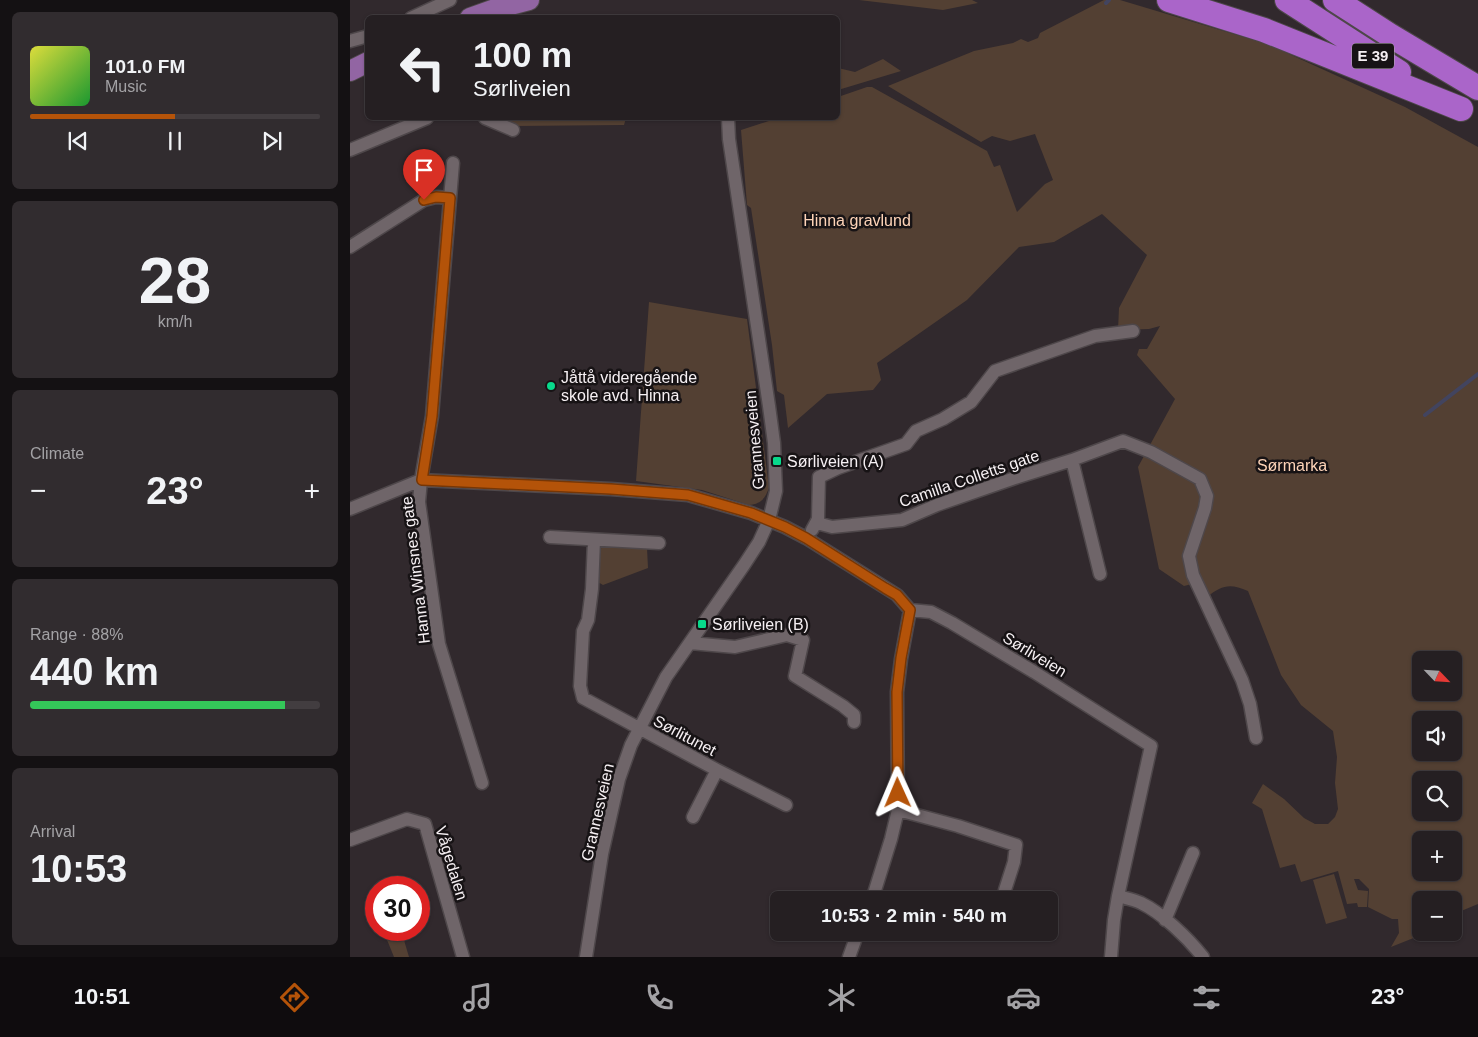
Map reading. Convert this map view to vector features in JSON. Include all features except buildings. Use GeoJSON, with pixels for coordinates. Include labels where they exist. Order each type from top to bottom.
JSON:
{"type":"FeatureCollection","features":[{"type":"Feature","properties":{"kind":"highway","name":"E 39"},"geometry":{"type":"LineString","coordinates":[[1169,0],[1264,30],[1470,114]]}},
{"type":"Feature","properties":{"kind":"highway","name":"E 39"},"geometry":{"type":"LineString","coordinates":[[1287,0],[1385,63],[1470,114]]}},
{"type":"Feature","properties":{"kind":"highway","name":"E 39"},"geometry":{"type":"LineString","coordinates":[[1335,0],[1478,88]]}},
{"type":"Feature","properties":{"kind":"main road"},"geometry":{"type":"LineString","coordinates":[[478,15],[529,0]]}},
{"type":"Feature","properties":{"kind":"main road"},"geometry":{"type":"LineString","coordinates":[[350,71],[365,64]]}},
{"type":"Feature","properties":{"kind":"street"},"geometry":{"type":"LineString","coordinates":[[418,15],[450,0]]}},
{"type":"Feature","properties":{"kind":"street"},"geometry":{"type":"LineString","coordinates":[[350,41],[365,37]]}},
{"type":"Feature","properties":{"kind":"street"},"geometry":{"type":"LineString","coordinates":[[350,150],[422,120]]}},
{"type":"Feature","properties":{"kind":"street"},"geometry":{"type":"LineString","coordinates":[[490,120],[513,130]]}},
{"type":"Feature","properties":{"kind":"street","name":"Grannesveien"},"geometry":{"type":"LineString","coordinates":[[586,957],[602,854],[617,788],[638,728],[666,677],[759,542],[769,520],[776,491],[774,443],[729,139],[728,120]]}},
{"type":"Feature","properties":{"kind":"street","name":"Hanna Winsnes gate"},"geometry":{"type":"LineString","coordinates":[[453,163],[432,416],[419,502],[439,644],[482,783]]}},
{"type":"Feature","properties":{"kind":"street"},"geometry":{"type":"LineString","coordinates":[[350,247],[424,200],[436,197],[450,198]]}},
{"type":"Feature","properties":{"kind":"street"},"geometry":{"type":"LineString","coordinates":[[806,538],[817,523],[819,477],[838,468],[906,444],[916,431],[943,419],[971,402],[995,371],[1095,336],[1133,331]]}},
{"type":"Feature","properties":{"kind":"street","name":"Camilla Colletts gate"},"geometry":{"type":"LineString","coordinates":[[817,523],[832,527],[902,520],[937,505],[1123,442],[1151,452],[1200,479],[1206,496],[1205,508],[1189,556],[1194,575],[1242,680],[1250,704],[1256,738]]}},
{"type":"Feature","properties":{"kind":"street"},"geometry":{"type":"LineString","coordinates":[[1072,460],[1100,574]]}},
{"type":"Feature","properties":{"kind":"street"},"geometry":{"type":"LineString","coordinates":[[350,509],[422,480],[611,489],[688,495],[736,508],[769,520],[806,538],[897,595],[910,610],[897,692],[898,810],[875,891]]}},
{"type":"Feature","properties":{"kind":"street"},"geometry":{"type":"LineString","coordinates":[[550,537],[659,543]]}},
{"type":"Feature","properties":{"kind":"street","name":"Sørlitunet"},"geometry":{"type":"LineString","coordinates":[[594,540],[592,589],[588,620],[583,631],[580,686],[583,698],[786,805]]}},
{"type":"Feature","properties":{"kind":"street","name":"Sørliveien"},"geometry":{"type":"LineString","coordinates":[[910,610],[931,612],[943,618],[1034,672],[1151,746],[1118,896]]}},
{"type":"Feature","properties":{"kind":"street"},"geometry":{"type":"LineString","coordinates":[[690,643],[735,647],[788,635],[803,640],[795,676],[843,706],[854,715],[854,722]]}},
{"type":"Feature","properties":{"kind":"street","name":"Sørlitunet"},"geometry":{"type":"LineString","coordinates":[[693,816],[717,770]]}},
{"type":"Feature","properties":{"kind":"street"},"geometry":{"type":"LineString","coordinates":[[898,810],[981,833],[1016,845],[1014,862],[1005,890]]}},
{"type":"Feature","properties":{"kind":"street","name":"Vågedalen"},"geometry":{"type":"LineString","coordinates":[[350,840],[406,819],[424,824],[463,957]]}},
{"type":"Feature","properties":{"kind":"street"},"geometry":{"type":"LineString","coordinates":[[1165,920],[1193,853]]}},
{"type":"Feature","properties":{"kind":"street"},"geometry":{"type":"LineString","coordinates":[[1111,957],[1118,896],[1141,903],[1165,920],[1190,941],[1202,957]]}},
{"type":"Feature","properties":{"kind":"street"},"geometry":{"type":"LineString","coordinates":[[848,957],[854,941]]}},
{"type":"Feature","properties":{"kind":"green space"},"geometry":{"type":"Polygon","coordinates":[[[859,0],[972,0],[978,3],[943,10],[859,0]]]}},
{"type":"Feature","properties":{"kind":"green space"},"geometry":{"type":"Polygon","coordinates":[[[1104,0],[1120,0],[1267,44],[1405,107],[1478,147],[1478,904],[1462,911],[1462,891],[1412,891],[1412,939],[1391,947],[1399,933],[1398,919],[1392,919],[1368,907],[1369,889],[1359,879],[1354,879],[1358,890],[1368,891],[1367,907],[1358,907],[1357,903],[1347,904],[1338,871],[1301,882],[1295,864],[1280,868],[1262,809],[1252,803],[1263,784],[1284,799],[1304,818],[1315,824],[1328,824],[1335,817],[1338,809],[1335,783],[1337,757],[1333,731],[1301,705],[1281,675],[1248,591],[1226,586],[1207,597],[1200,582],[1184,586],[1159,569],[1138,467],[1175,399],[1137,355],[1139,349],[1147,349],[1160,326],[1149,329],[1118,330],[1119,308],[1147,255],[1102,214],[1054,242],[1019,247],[967,300],[877,363],[881,380],[873,390],[827,394],[788,428],[784,395],[777,391],[772,345],[751,208],[747,205],[741,130],[772,120],[840,120],[840,96],[872,87],[987,151],[994,167],[1000,165],[1017,212],[1045,184],[1053,180],[1035,134],[1010,141],[992,136],[981,142],[888,86],[974,51],[1013,43],[1021,39],[1028,42],[1038,38],[1040,33],[1104,0]]]}},
{"type":"Feature","properties":{"kind":"green space"},"geometry":{"type":"Polygon","coordinates":[[[883,59],[901,71],[840,89],[840,68],[855,72],[883,59]]]}},
{"type":"Feature","properties":{"kind":"green space"},"geometry":{"type":"Polygon","coordinates":[[[501,120],[625,120],[624,125],[516,126],[501,120]]]}},
{"type":"Feature","properties":{"kind":"green space"},"geometry":{"type":"Polygon","coordinates":[[[649,302],[747,319],[769,487],[765,497],[760,502],[749,505],[702,490],[636,481],[649,302]]]}},
{"type":"Feature","properties":{"kind":"green space"},"geometry":{"type":"Polygon","coordinates":[[[605,546],[647,548],[648,568],[603,585],[598,582],[600,549],[605,546]]]}},
{"type":"Feature","properties":{"kind":"green space"},"geometry":{"type":"Polygon","coordinates":[[[1334,874],[1347,918],[1326,924],[1313,880],[1334,874]]]}},
{"type":"Feature","properties":{"kind":"green space"},"geometry":{"type":"Polygon","coordinates":[[[387,941],[404,941],[409,957],[394,957],[387,941]]]}},
{"type":"Feature","properties":{"kind":"waterway"},"geometry":{"type":"LineString","coordinates":[[1106,3],[1109,0]]}},
{"type":"Feature","properties":{"kind":"waterway"},"geometry":{"type":"LineString","coordinates":[[1425,415],[1478,374]]}},
{"type":"Feature","properties":{"kind":"place","name":"Jåttå videregående skole avd. Hinna"},"geometry":{"type":"Point","coordinates":[551,386]}},
{"type":"Feature","properties":{"kind":"place","name":"Sørliveien (A)"},"geometry":{"type":"Point","coordinates":[777,461]}},
{"type":"Feature","properties":{"kind":"place","name":"Sørliveien (B)"},"geometry":{"type":"Point","coordinates":[702,624]}},
{"type":"Feature","properties":{"kind":"route"},"geometry":{"type":"LineString","coordinates":[[424,200],[436,197],[450,198],[432,416],[422,480],[438,479],[650,491],[688,495],[751,513],[785,527],[897,595],[910,610],[897,692],[898,793]]}},
{"type":"Feature","properties":{"kind":"park label","name":"Hinna gravlund"},"geometry":{"type":"Point","coordinates":[857,220]}},
{"type":"Feature","properties":{"kind":"park label","name":"Sørmarka"},"geometry":{"type":"Point","coordinates":[1292,465]}}]}
